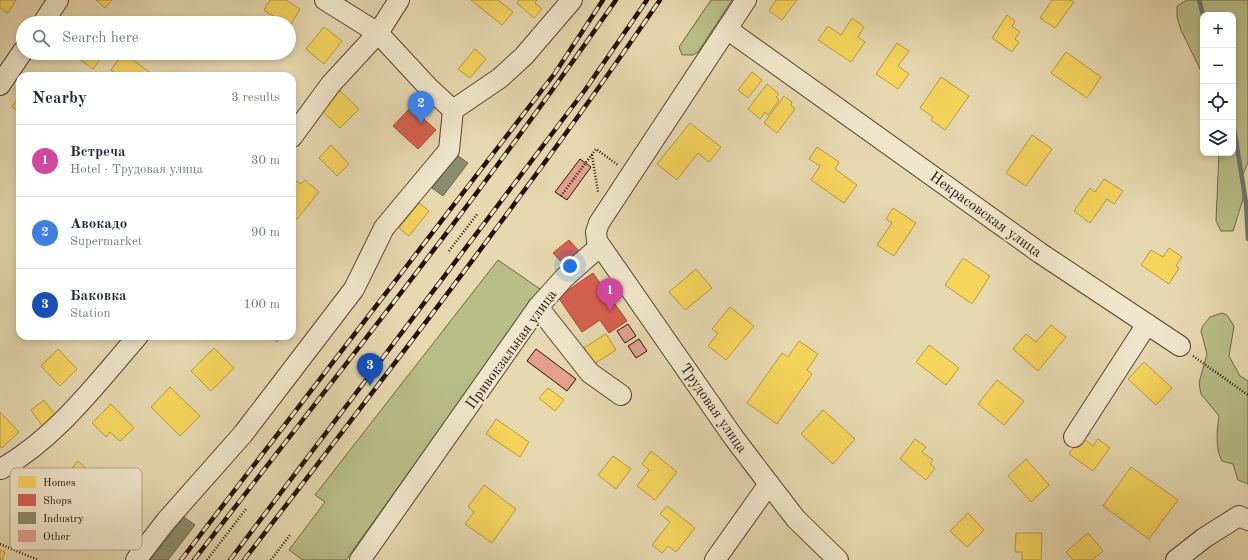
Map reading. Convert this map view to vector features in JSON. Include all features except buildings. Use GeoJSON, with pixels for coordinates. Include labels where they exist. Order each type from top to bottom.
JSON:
{"type":"FeatureCollection","features":[{"type":"Feature","properties":{"kind":"street"},"geometry":{"type":"LineString","coordinates":[[47,16],[58,0]]}},
{"type":"Feature","properties":{"kind":"street"},"geometry":{"type":"LineString","coordinates":[[325,0],[378,33],[428,87],[453,110]]}},
{"type":"Feature","properties":{"kind":"street"},"geometry":{"type":"LineString","coordinates":[[296,132],[331,84],[378,33],[399,0]]}},
{"type":"Feature","properties":{"kind":"street"},"geometry":{"type":"LineString","coordinates":[[453,110],[500,78],[524,56],[572,0]]}},
{"type":"Feature","properties":{"kind":"street"},"geometry":{"type":"LineString","coordinates":[[599,247],[596,232],[602,218],[746,0]]}},
{"type":"Feature","properties":{"kind":"street","name":"Некрасовская улица"},"geometry":{"type":"LineString","coordinates":[[727,29],[1040,253],[1180,346]]}},
{"type":"Feature","properties":{"kind":"street"},"geometry":{"type":"LineString","coordinates":[[0,85],[17,60]]}},
{"type":"Feature","properties":{"kind":"street"},"geometry":{"type":"LineString","coordinates":[[136,560],[166,521],[243,434],[354,289],[384,228],[449,150],[453,110]]}},
{"type":"Feature","properties":{"kind":"street","name":"Привокзальная улица"},"geometry":{"type":"LineString","coordinates":[[360,560],[538,306],[564,278],[599,247]]}},
{"type":"Feature","properties":{"kind":"street","name":"Трудовая улица"},"geometry":{"type":"LineString","coordinates":[[599,247],[769,484],[796,519],[838,560]]}},
{"type":"Feature","properties":{"kind":"street"},"geometry":{"type":"LineString","coordinates":[[538,306],[590,373],[621,395]]}},
{"type":"Feature","properties":{"kind":"street"},"geometry":{"type":"LineString","coordinates":[[1074,437],[1147,324]]}},
{"type":"Feature","properties":{"kind":"street"},"geometry":{"type":"LineString","coordinates":[[1,469],[18,459],[62,423],[135,340]]}},
{"type":"Feature","properties":{"kind":"street"},"geometry":{"type":"LineString","coordinates":[[715,560],[769,484]]}},
{"type":"Feature","properties":{"kind":"street"},"geometry":{"type":"LineString","coordinates":[[1176,560],[1204,538],[1239,516],[1248,520]]}},
{"type":"Feature","properties":{"kind":"path"},"geometry":{"type":"LineString","coordinates":[[561,196],[596,149],[631,175]]}},
{"type":"Feature","properties":{"kind":"path"},"geometry":{"type":"LineString","coordinates":[[592,155],[602,218]]}},
{"type":"Feature","properties":{"kind":"path"},"geometry":{"type":"LineString","coordinates":[[449,251],[478,213]]}},
{"type":"Feature","properties":{"kind":"path"},"geometry":{"type":"LineString","coordinates":[[1180,346],[1248,395]]}},
{"type":"Feature","properties":{"kind":"path"},"geometry":{"type":"LineString","coordinates":[[207,560],[246,509]]}},
{"type":"Feature","properties":{"kind":"path"},"geometry":{"type":"LineString","coordinates":[[271,560],[290,535]]}},
{"type":"Feature","properties":{"kind":"path"},"geometry":{"type":"LineString","coordinates":[[0,544],[10,548]]}},
{"type":"Feature","properties":{"kind":"path"},"geometry":{"type":"LineString","coordinates":[[14,550],[38,560]]}},
{"type":"Feature","properties":{"kind":"green space"},"geometry":{"type":"Polygon","coordinates":[[[711,0],[732,0],[698,52],[693,55],[682,55],[679,47],[711,0]]]}},
{"type":"Feature","properties":{"kind":"green space"},"geometry":{"type":"Polygon","coordinates":[[[1187,0],[1248,0],[1248,162],[1242,177],[1243,199],[1233,231],[1221,231],[1216,221],[1219,156],[1236,156],[1236,12],[1200,12],[1200,69],[1181,30],[1177,17],[1177,6],[1187,0]]]}},
{"type":"Feature","properties":{"kind":"green space"},"geometry":{"type":"Polygon","coordinates":[[[498,260],[540,289],[346,560],[303,560],[289,550],[325,502],[315,495],[498,260]]]}},
{"type":"Feature","properties":{"kind":"green space"},"geometry":{"type":"Polygon","coordinates":[[[1222,313],[1227,315],[1234,326],[1229,356],[1240,376],[1248,381],[1248,484],[1238,480],[1233,464],[1222,461],[1217,445],[1219,416],[1201,394],[1199,383],[1207,354],[1201,331],[1210,317],[1222,313]]]}},
{"type":"Feature","properties":{"kind":"waterway"},"geometry":{"type":"LineString","coordinates":[[1199,0],[1202,12]]}},
{"type":"Feature","properties":{"kind":"waterway"},"geometry":{"type":"LineString","coordinates":[[1236,141],[1246,203],[1248,239]]}},
{"type":"Feature","properties":{"kind":"railway"},"geometry":{"type":"LineString","coordinates":[[181,560],[555,73],[603,0]]}},
{"type":"Feature","properties":{"kind":"railway"},"geometry":{"type":"LineString","coordinates":[[194,560],[462,213],[566,72],[616,0]]}},
{"type":"Feature","properties":{"kind":"railway"},"geometry":{"type":"LineString","coordinates":[[230,560],[585,90],[647,0]]}},
{"type":"Feature","properties":{"kind":"railway"},"geometry":{"type":"LineString","coordinates":[[244,560],[403,353],[508,213],[660,0]]}},
{"type":"Feature","properties":{"kind":"place","name":"Авокадо"},"geometry":{"type":"Point","coordinates":[421,124]}},
{"type":"Feature","properties":{"kind":"place","name":"Встреча"},"geometry":{"type":"Point","coordinates":[610,311]}},
{"type":"Feature","properties":{"kind":"place","name":"Баковка"},"geometry":{"type":"Point","coordinates":[370,386]}}]}
